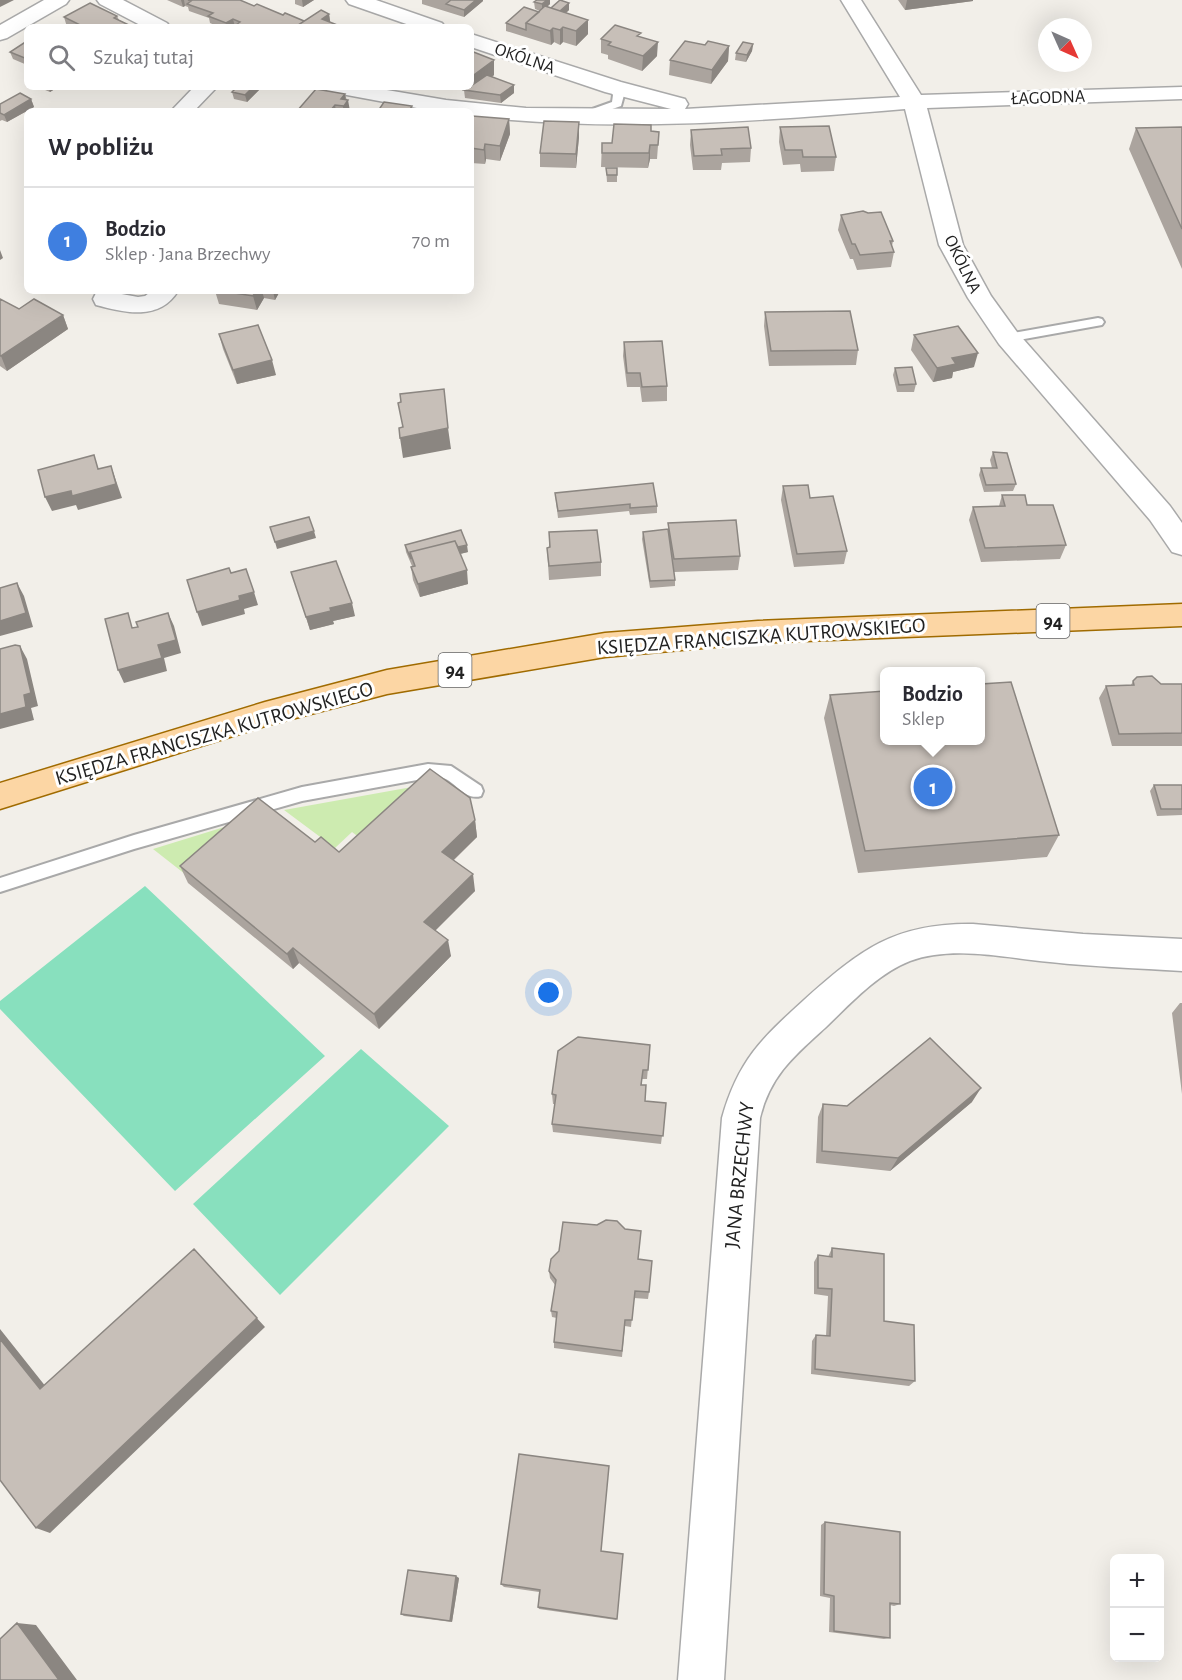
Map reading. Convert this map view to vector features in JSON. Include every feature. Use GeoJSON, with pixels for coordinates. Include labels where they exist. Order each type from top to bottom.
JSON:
{"type":"FeatureCollection","features":[{"type":"Feature","properties":{"kind":"main road","name":"KSIĘDZA FRANCISZKA KUTROWSKIEGO"},"geometry":{"type":"LineString","coordinates":[[0,796],[265,714],[376,685],[605,645],[758,632],[1182,615]]}},
{"type":"Feature","properties":{"kind":"street"},"geometry":{"type":"LineString","coordinates":[[0,34],[58,0]]}},
{"type":"Feature","properties":{"kind":"street"},"geometry":{"type":"LineString","coordinates":[[107,0],[154,24]]}},
{"type":"Feature","properties":{"kind":"street"},"geometry":{"type":"LineString","coordinates":[[356,0],[426,24]]}},
{"type":"Feature","properties":{"kind":"street"},"geometry":{"type":"LineString","coordinates":[[851,0],[904,82],[914,102]]}},
{"type":"Feature","properties":{"kind":"street","name":"OKÓLNA"},"geometry":{"type":"LineString","coordinates":[[474,41],[613,87],[726,115]]}},
{"type":"Feature","properties":{"kind":"street"},"geometry":{"type":"LineString","coordinates":[[185,108],[203,90]]}},
{"type":"Feature","properties":{"kind":"street","name":"OKÓLNA"},"geometry":{"type":"LineString","coordinates":[[353,90],[464,108]]}},
{"type":"Feature","properties":{"kind":"street","name":"ŁAGODNA"},"geometry":{"type":"LineString","coordinates":[[914,102],[1182,93]]}},
{"type":"Feature","properties":{"kind":"street","name":"OKÓLNA"},"geometry":{"type":"LineString","coordinates":[[474,109],[512,114],[578,116],[726,115],[799,112],[914,102],[951,246],[980,298],[1008,338],[1171,512],[1182,545]]}},
{"type":"Feature","properties":{"kind":"street"},"geometry":{"type":"LineString","coordinates":[[105,299],[126,305],[145,304],[161,298],[163,294]]}},
{"type":"Feature","properties":{"kind":"street","name":"JANA BRZECHWY"},"geometry":{"type":"LineString","coordinates":[[700,1680],[741,1118],[745,1098],[756,1073],[777,1047],[848,982],[875,962],[910,946],[955,940],[985,940],[1182,956]]}},
{"type":"Feature","properties":{"kind":"lane","name":"OKÓLNA"},"geometry":{"type":"LineString","coordinates":[[578,116],[617,104],[618,92],[613,87]]}},
{"type":"Feature","properties":{"kind":"lane"},"geometry":{"type":"LineString","coordinates":[[1008,338],[1098,322]]}},
{"type":"Feature","properties":{"kind":"lane"},"geometry":{"type":"LineString","coordinates":[[0,885],[134,842],[313,792],[428,771],[445,771],[475,791]]}},
{"type":"Feature","properties":{"kind":"green space"},"geometry":{"type":"Polygon","coordinates":[[[412,787],[360,838],[352,832],[335,848],[284,810],[412,787]]]}},
{"type":"Feature","properties":{"kind":"green space"},"geometry":{"type":"Polygon","coordinates":[[[260,816],[190,878],[153,849],[260,816]]]}},
{"type":"Feature","properties":{"kind":"green space"},"geometry":{"type":"Polygon","coordinates":[[[145,886],[325,1056],[175,1191],[0,1009],[0,1001],[145,886]]]}},
{"type":"Feature","properties":{"kind":"green space"},"geometry":{"type":"Polygon","coordinates":[[[361,1049],[449,1126],[280,1295],[193,1204],[361,1049]]]}},
{"type":"Feature","properties":{"kind":"building"},"geometry":{"type":"Polygon","coordinates":[[[188,0],[240,0],[304,21],[300,24],[237,24],[240,22],[233,19],[226,23],[208,16],[213,13],[187,4],[191,1],[188,0]]]}},
{"type":"Feature","properties":{"kind":"building"},"geometry":{"type":"Polygon","coordinates":[[[451,0],[476,0],[464,10],[446,4],[451,0]]]}},
{"type":"Feature","properties":{"kind":"building"},"geometry":{"type":"Polygon","coordinates":[[[547,0],[542,4],[534,2],[547,0]]]}},
{"type":"Feature","properties":{"kind":"building"},"geometry":{"type":"Polygon","coordinates":[[[560,0],[569,3],[560,11],[551,8],[560,0]]]}},
{"type":"Feature","properties":{"kind":"building"},"geometry":{"type":"Polygon","coordinates":[[[90,3],[117,16],[114,18],[127,24],[78,24],[64,17],[90,3]]]}},
{"type":"Feature","properties":{"kind":"building"},"geometry":{"type":"Polygon","coordinates":[[[545,6],[588,20],[576,31],[563,27],[560,30],[553,28],[550,31],[526,23],[545,6]]]}},
{"type":"Feature","properties":{"kind":"building"},"geometry":{"type":"Polygon","coordinates":[[[524,7],[539,12],[526,23],[526,30],[506,23],[524,7]]]}},
{"type":"Feature","properties":{"kind":"building"},"geometry":{"type":"Polygon","coordinates":[[[321,10],[329,14],[322,19],[335,24],[300,24],[321,10]]]}},
{"type":"Feature","properties":{"kind":"building"},"geometry":{"type":"Polygon","coordinates":[[[615,25],[641,33],[637,36],[658,42],[643,56],[608,45],[611,42],[601,39],[615,25]]]}},
{"type":"Feature","properties":{"kind":"building"},"geometry":{"type":"Polygon","coordinates":[[[685,41],[705,45],[708,41],[729,46],[712,70],[670,60],[685,41]]]}},
{"type":"Feature","properties":{"kind":"building"},"geometry":{"type":"Polygon","coordinates":[[[743,42],[753,44],[747,55],[736,53],[743,42]]]}},
{"type":"Feature","properties":{"kind":"building"},"geometry":{"type":"Polygon","coordinates":[[[24,43],[24,58],[10,52],[24,43]]]}},
{"type":"Feature","properties":{"kind":"building"},"geometry":{"type":"Polygon","coordinates":[[[474,52],[494,60],[474,75],[474,52]]]}},
{"type":"Feature","properties":{"kind":"building"},"geometry":{"type":"Polygon","coordinates":[[[487,75],[514,85],[500,95],[464,90],[474,90],[474,84],[487,75]]]}},
{"type":"Feature","properties":{"kind":"building"},"geometry":{"type":"Polygon","coordinates":[[[234,90],[250,90],[245,95],[232,92],[234,90]]]}},
{"type":"Feature","properties":{"kind":"building"},"geometry":{"type":"Polygon","coordinates":[[[315,90],[345,94],[341,99],[348,100],[344,106],[335,105],[332,108],[300,108],[315,90]]]}},
{"type":"Feature","properties":{"kind":"building"},"geometry":{"type":"Polygon","coordinates":[[[20,93],[31,99],[4,115],[0,113],[0,104],[20,93]]]}},
{"type":"Feature","properties":{"kind":"building"},"geometry":{"type":"Polygon","coordinates":[[[384,102],[412,106],[411,108],[380,108],[384,102]]]}},
{"type":"Feature","properties":{"kind":"building"},"geometry":{"type":"Polygon","coordinates":[[[474,116],[509,119],[500,146],[485,144],[484,150],[474,148],[474,116]]]}},
{"type":"Feature","properties":{"kind":"building"},"geometry":{"type":"Polygon","coordinates":[[[544,121],[579,122],[576,154],[540,153],[544,121]]]}},
{"type":"Feature","properties":{"kind":"building"},"geometry":{"type":"Polygon","coordinates":[[[614,124],[651,125],[651,131],[659,132],[658,145],[650,145],[649,153],[602,153],[602,143],[612,143],[614,124]]]}},
{"type":"Feature","properties":{"kind":"building"},"geometry":{"type":"Polygon","coordinates":[[[829,126],[836,157],[803,157],[802,150],[785,150],[780,127],[829,126]]]}},
{"type":"Feature","properties":{"kind":"building"},"geometry":{"type":"Polygon","coordinates":[[[748,127],[751,148],[721,149],[722,155],[694,156],[691,130],[748,127]]]}},
{"type":"Feature","properties":{"kind":"building"},"geometry":{"type":"Polygon","coordinates":[[[1182,127],[1182,229],[1136,128],[1182,127]]]}},
{"type":"Feature","properties":{"kind":"building"},"geometry":{"type":"Polygon","coordinates":[[[606,168],[617,168],[617,175],[607,175],[606,168]]]}},
{"type":"Feature","properties":{"kind":"building"},"geometry":{"type":"Polygon","coordinates":[[[863,211],[881,212],[893,241],[890,241],[894,252],[860,255],[855,244],[852,244],[841,215],[863,211]]]}},
{"type":"Feature","properties":{"kind":"building"},"geometry":{"type":"Polygon","coordinates":[[[0,299],[19,309],[34,299],[63,315],[0,356],[0,299]]]}},
{"type":"Feature","properties":{"kind":"building"},"geometry":{"type":"Polygon","coordinates":[[[850,311],[858,350],[771,351],[765,312],[850,311]]]}},
{"type":"Feature","properties":{"kind":"building"},"geometry":{"type":"Polygon","coordinates":[[[258,325],[272,360],[233,370],[219,334],[258,325]]]}},
{"type":"Feature","properties":{"kind":"building"},"geometry":{"type":"Polygon","coordinates":[[[958,326],[978,353],[952,358],[956,364],[937,368],[914,335],[958,326]]]}},
{"type":"Feature","properties":{"kind":"building"},"geometry":{"type":"Polygon","coordinates":[[[662,341],[667,386],[642,387],[640,373],[627,373],[624,342],[662,341]]]}},
{"type":"Feature","properties":{"kind":"building"},"geometry":{"type":"Polygon","coordinates":[[[912,367],[916,384],[899,385],[895,368],[912,367]]]}},
{"type":"Feature","properties":{"kind":"building"},"geometry":{"type":"Polygon","coordinates":[[[444,389],[448,428],[400,438],[399,428],[403,427],[398,403],[401,402],[400,394],[444,389]]]}},
{"type":"Feature","properties":{"kind":"building"},"geometry":{"type":"Polygon","coordinates":[[[993,452],[1007,453],[1016,484],[986,485],[981,468],[997,468],[993,452]]]}},
{"type":"Feature","properties":{"kind":"building"},"geometry":{"type":"Polygon","coordinates":[[[94,455],[98,469],[111,466],[116,484],[72,496],[71,491],[45,497],[38,470],[94,455]]]}},
{"type":"Feature","properties":{"kind":"building"},"geometry":{"type":"Polygon","coordinates":[[[653,483],[657,506],[630,508],[630,504],[558,511],[555,493],[653,483]]]}},
{"type":"Feature","properties":{"kind":"building"},"geometry":{"type":"Polygon","coordinates":[[[808,485],[810,498],[833,496],[847,551],[797,554],[783,486],[808,485]]]}},
{"type":"Feature","properties":{"kind":"building"},"geometry":{"type":"Polygon","coordinates":[[[1002,495],[1025,495],[1027,505],[1053,505],[1066,545],[985,548],[973,507],[1005,506],[1002,495]]]}},
{"type":"Feature","properties":{"kind":"building"},"geometry":{"type":"Polygon","coordinates":[[[309,517],[314,531],[275,542],[270,527],[309,517]]]}},
{"type":"Feature","properties":{"kind":"building"},"geometry":{"type":"Polygon","coordinates":[[[736,520],[740,556],[674,559],[668,523],[736,520]]]}},
{"type":"Feature","properties":{"kind":"building"},"geometry":{"type":"Polygon","coordinates":[[[668,529],[675,580],[650,581],[643,532],[668,529]]]}},
{"type":"Feature","properties":{"kind":"building"},"geometry":{"type":"Polygon","coordinates":[[[461,530],[467,545],[458,547],[455,541],[410,552],[411,559],[405,545],[461,530]]]}},
{"type":"Feature","properties":{"kind":"building"},"geometry":{"type":"Polygon","coordinates":[[[597,530],[601,562],[549,566],[547,548],[550,547],[549,532],[597,530]]]}},
{"type":"Feature","properties":{"kind":"building"},"geometry":{"type":"Polygon","coordinates":[[[455,541],[467,570],[418,584],[411,567],[415,566],[410,552],[455,541]]]}},
{"type":"Feature","properties":{"kind":"building"},"geometry":{"type":"Polygon","coordinates":[[[336,561],[352,603],[306,617],[291,572],[336,561]]]}},
{"type":"Feature","properties":{"kind":"building"},"geometry":{"type":"Polygon","coordinates":[[[229,568],[231,573],[246,569],[254,592],[239,596],[240,600],[197,612],[187,580],[229,568]]]}},
{"type":"Feature","properties":{"kind":"building"},"geometry":{"type":"Polygon","coordinates":[[[17,583],[26,613],[0,621],[0,588],[17,583]]]}},
{"type":"Feature","properties":{"kind":"building"},"geometry":{"type":"Polygon","coordinates":[[[128,613],[132,628],[138,627],[136,622],[168,613],[176,640],[158,645],[162,658],[118,670],[105,619],[128,613]]]}},
{"type":"Feature","properties":{"kind":"building"},"geometry":{"type":"Polygon","coordinates":[[[20,646],[31,693],[24,695],[26,707],[0,714],[0,649],[20,646]]]}},
{"type":"Feature","properties":{"kind":"building"},"geometry":{"type":"Polygon","coordinates":[[[1152,676],[1161,684],[1182,684],[1182,733],[1119,734],[1106,686],[1134,685],[1133,681],[1137,677],[1152,676]]]}},
{"type":"Feature","properties":{"kind":"building"},"geometry":{"type":"Polygon","coordinates":[[[1011,682],[1059,835],[865,851],[830,695],[880,691],[880,745],[985,745],[985,684],[1011,682]]]}},
{"type":"Feature","properties":{"kind":"building"},"geometry":{"type":"Polygon","coordinates":[[[430,769],[470,798],[475,820],[442,852],[473,874],[424,922],[448,940],[374,1014],[293,948],[287,954],[180,866],[258,798],[315,842],[321,837],[339,852],[430,769]]]}},
{"type":"Feature","properties":{"kind":"building"},"geometry":{"type":"Polygon","coordinates":[[[1154,785],[1182,785],[1182,809],[1161,809],[1154,785]]]}},
{"type":"Feature","properties":{"kind":"building"},"geometry":{"type":"Polygon","coordinates":[[[578,1037],[650,1045],[648,1070],[643,1070],[641,1085],[646,1085],[645,1101],[666,1103],[663,1136],[552,1124],[556,1095],[552,1094],[558,1051],[578,1037]]]}},
{"type":"Feature","properties":{"kind":"building"},"geometry":{"type":"Polygon","coordinates":[[[930,1038],[981,1088],[898,1158],[822,1151],[823,1104],[847,1106],[930,1038]]]}},
{"type":"Feature","properties":{"kind":"building"},"geometry":{"type":"Polygon","coordinates":[[[606,1220],[617,1221],[625,1229],[641,1231],[638,1259],[652,1261],[649,1292],[635,1291],[632,1320],[625,1320],[622,1351],[554,1342],[557,1312],[551,1311],[556,1280],[549,1271],[551,1259],[559,1251],[563,1222],[597,1225],[606,1220]]]}},
{"type":"Feature","properties":{"kind":"building"},"geometry":{"type":"Polygon","coordinates":[[[832,1248],[884,1254],[884,1321],[914,1325],[915,1381],[815,1369],[816,1335],[830,1336],[832,1289],[818,1288],[818,1255],[832,1257],[832,1248]]]}},
{"type":"Feature","properties":{"kind":"building"},"geometry":{"type":"Polygon","coordinates":[[[194,1249],[257,1318],[36,1528],[0,1480],[0,1339],[40,1389],[194,1249]]]}},
{"type":"Feature","properties":{"kind":"building"},"geometry":{"type":"Polygon","coordinates":[[[519,1454],[609,1466],[601,1551],[623,1554],[617,1619],[538,1607],[540,1590],[501,1584],[519,1454]]]}},
{"type":"Feature","properties":{"kind":"building"},"geometry":{"type":"Polygon","coordinates":[[[825,1522],[900,1532],[900,1604],[890,1603],[890,1638],[834,1631],[834,1596],[824,1594],[825,1522]]]}},
{"type":"Feature","properties":{"kind":"building"},"geometry":{"type":"Polygon","coordinates":[[[408,1570],[456,1576],[450,1621],[401,1614],[408,1570]]]}},
{"type":"Feature","properties":{"kind":"building"},"geometry":{"type":"Polygon","coordinates":[[[17,1623],[59,1680],[0,1680],[0,1639],[17,1623]]]}},
{"type":"Feature","properties":{"kind":"place","name":"Bodzio"},"geometry":{"type":"Point","coordinates":[933,787]}}]}
